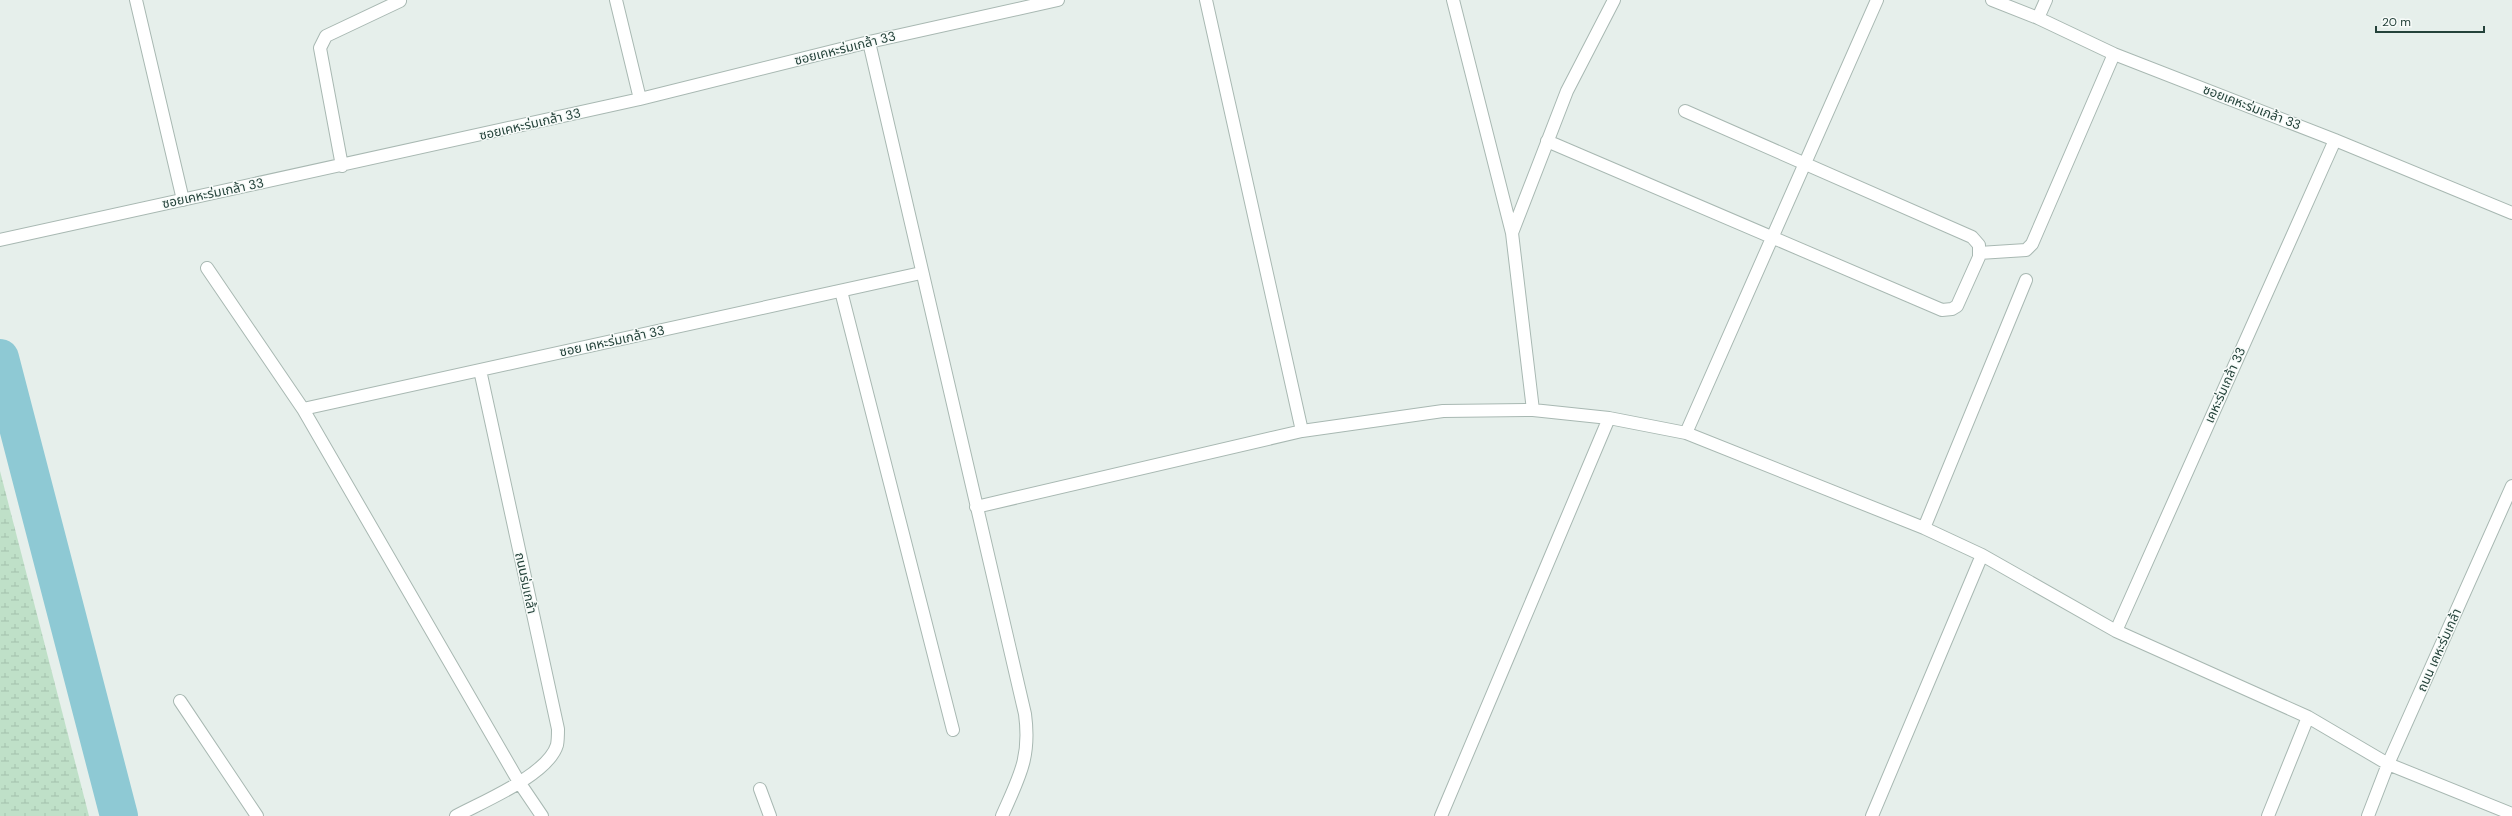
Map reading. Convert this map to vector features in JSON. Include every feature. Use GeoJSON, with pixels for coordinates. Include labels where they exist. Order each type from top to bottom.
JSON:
{"type":"FeatureCollection","features":[{"type":"Feature","properties":{"kind":"street"},"geometry":{"type":"LineString","coordinates":[[136,0],[183,200]]}},
{"type":"Feature","properties":{"kind":"street"},"geometry":{"type":"LineString","coordinates":[[342,166],[320,48],[326,36],[400,0]]}},
{"type":"Feature","properties":{"kind":"street"},"geometry":{"type":"LineString","coordinates":[[616,0],[640,99]]}},
{"type":"Feature","properties":{"kind":"street","name":"ซอยเคหะร่มเกล้า 33"},"geometry":{"type":"LineString","coordinates":[[4,239],[342,166],[640,99],[869,42],[1058,0]]}},
{"type":"Feature","properties":{"kind":"street"},"geometry":{"type":"LineString","coordinates":[[1206,0],[1302,431]]}},
{"type":"Feature","properties":{"kind":"street"},"geometry":{"type":"LineString","coordinates":[[1452,0],[1512,233],[1533,410]]}},
{"type":"Feature","properties":{"kind":"street"},"geometry":{"type":"LineString","coordinates":[[1512,233],[1567,91],[1614,0]]}},
{"type":"Feature","properties":{"kind":"street"},"geometry":{"type":"LineString","coordinates":[[1686,433],[1877,0]]}},
{"type":"Feature","properties":{"kind":"street","name":"ซอยเคหะร่มเกล้า 33"},"geometry":{"type":"LineString","coordinates":[[1992,0],[2038,18],[2114,54],[2335,140],[2512,214]]}},
{"type":"Feature","properties":{"kind":"street"},"geometry":{"type":"LineString","coordinates":[[2038,18],[2046,0]]}},
{"type":"Feature","properties":{"kind":"street"},"geometry":{"type":"LineString","coordinates":[[869,42],[1028,738],[1023,768],[1002,816]]}},
{"type":"Feature","properties":{"kind":"street"},"geometry":{"type":"LineString","coordinates":[[1979,253],[2026,250],[2032,244],[2114,54]]}},
{"type":"Feature","properties":{"kind":"street"},"geometry":{"type":"LineString","coordinates":[[1547,141],[1942,310],[1952,310],[1957,306],[1979,257],[1979,245],[1972,237],[1804,165],[1685,111]]}},
{"type":"Feature","properties":{"kind":"street","name":"เคหะร่มเกล้า 33"},"geometry":{"type":"LineString","coordinates":[[2116,630],[2335,140]]}},
{"type":"Feature","properties":{"kind":"street"},"geometry":{"type":"LineString","coordinates":[[208,268],[303,409],[520,782],[542,816]]}},
{"type":"Feature","properties":{"kind":"street","name":"ซอย เคหะร่มเกล้า 33"},"geometry":{"type":"LineString","coordinates":[[303,409],[921,273]]}},
{"type":"Feature","properties":{"kind":"street"},"geometry":{"type":"LineString","coordinates":[[1924,528],[2026,280]]}},
{"type":"Feature","properties":{"kind":"street"},"geometry":{"type":"LineString","coordinates":[[841,291],[952,730]]}},
{"type":"Feature","properties":{"kind":"street","name":"ถนนร่มเกล้า"},"geometry":{"type":"LineString","coordinates":[[456,816],[520,782],[546,762],[557,745],[558,729],[480,370]]}},
{"type":"Feature","properties":{"kind":"street"},"geometry":{"type":"LineString","coordinates":[[976,507],[1302,431],[1443,411],[1533,410],[1609,418],[1686,433],[1924,528],[1982,555],[2116,630],[2308,717],[2388,764],[2512,814]]}},
{"type":"Feature","properties":{"kind":"street"},"geometry":{"type":"LineString","coordinates":[[1441,816],[1609,418]]}},
{"type":"Feature","properties":{"kind":"street","name":"ถนน เคหะร่มเกล้า"},"geometry":{"type":"LineString","coordinates":[[2368,816],[2388,764],[2507,509],[2512,486]]}},
{"type":"Feature","properties":{"kind":"street"},"geometry":{"type":"LineString","coordinates":[[1872,816],[1982,555]]}},
{"type":"Feature","properties":{"kind":"street"},"geometry":{"type":"LineString","coordinates":[[180,701],[257,816]]}},
{"type":"Feature","properties":{"kind":"street"},"geometry":{"type":"LineString","coordinates":[[2268,816],[2308,717]]}},
{"type":"Feature","properties":{"kind":"street"},"geometry":{"type":"LineString","coordinates":[[760,789],[770,816]]}},
{"type":"Feature","properties":{"kind":"green space"},"geometry":{"type":"Polygon","coordinates":[[[0,471],[89,816],[0,816],[0,471]]]}},
{"type":"Feature","properties":{"kind":"waterway"},"geometry":{"type":"LineString","coordinates":[[0,358],[119,816]]}}]}
